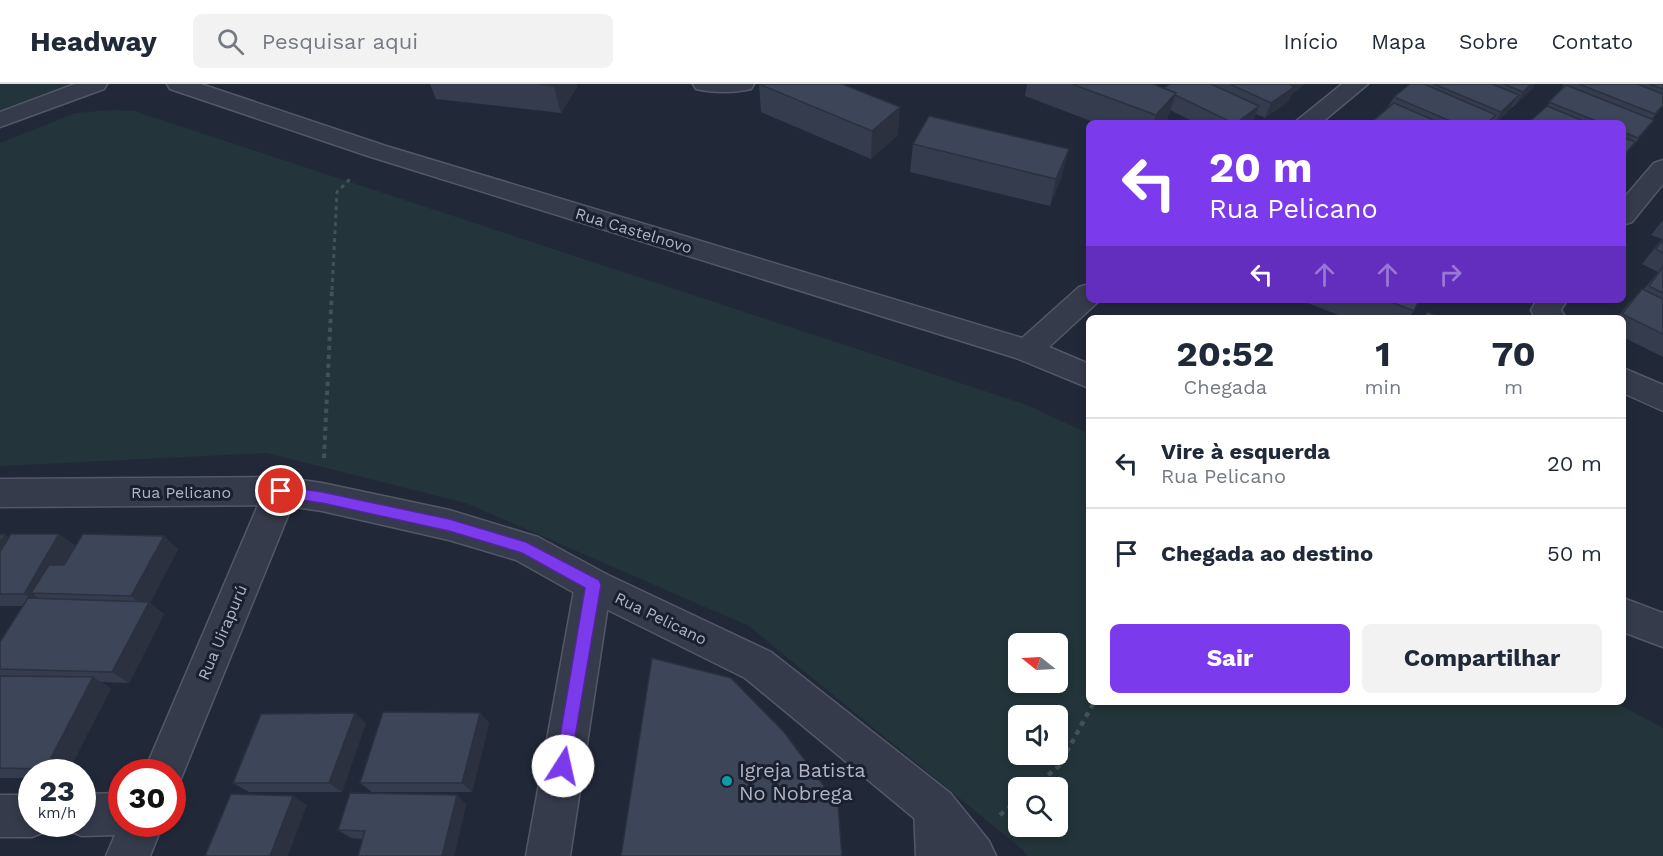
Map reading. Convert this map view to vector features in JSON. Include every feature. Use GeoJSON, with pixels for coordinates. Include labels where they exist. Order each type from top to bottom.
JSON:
{"type":"FeatureCollection","features":[{"type":"Feature","properties":{"kind":"street"},"geometry":{"type":"LineString","coordinates":[[0,120],[96,84]]}},
{"type":"Feature","properties":{"kind":"street","name":"Rua Castelnovo"},"geometry":{"type":"LineString","coordinates":[[177,84],[376,151],[1027,351],[1086,376]]}},
{"type":"Feature","properties":{"kind":"street"},"geometry":{"type":"LineString","coordinates":[[704,84],[743,84]]}},
{"type":"Feature","properties":{"kind":"street"},"geometry":{"type":"LineString","coordinates":[[1310,120],[1357,84]]}},
{"type":"Feature","properties":{"kind":"street"},"geometry":{"type":"LineString","coordinates":[[1626,212],[1663,168]]}},
{"type":"Feature","properties":{"kind":"street"},"geometry":{"type":"LineString","coordinates":[[1027,351],[1086,297]]}},
{"type":"Feature","properties":{"kind":"street"},"geometry":{"type":"LineString","coordinates":[[1549,315],[1545,310],[1551,303]]}},
{"type":"Feature","properties":{"kind":"street"},"geometry":{"type":"LineString","coordinates":[[1626,380],[1663,399]]}},
{"type":"Feature","properties":{"kind":"street","name":"Rua Pelicano"},"geometry":{"type":"LineString","coordinates":[[0,493],[281,491],[322,497],[449,525],[526,548],[593,585],[758,665],[934,808],[974,856]]}},
{"type":"Feature","properties":{"kind":"street","name":"Rua Uirapurú"},"geometry":{"type":"LineString","coordinates":[[169,759],[281,491]]}},
{"type":"Feature","properties":{"kind":"street"},"geometry":{"type":"LineString","coordinates":[[548,856],[593,585]]}},
{"type":"Feature","properties":{"kind":"street"},"geometry":{"type":"LineString","coordinates":[[1626,616],[1663,630]]}},
{"type":"Feature","properties":{"kind":"street"},"geometry":{"type":"LineString","coordinates":[[934,808],[938,856]]}},
{"type":"Feature","properties":{"kind":"street"},"geometry":{"type":"LineString","coordinates":[[0,816],[18,816]]}},
{"type":"Feature","properties":{"kind":"street"},"geometry":{"type":"LineString","coordinates":[[128,856],[136,837]]}},
{"type":"Feature","properties":{"kind":"path"},"geometry":{"type":"LineString","coordinates":[[322,497],[337,192],[376,151]]}},
{"type":"Feature","properties":{"kind":"path"},"geometry":{"type":"LineString","coordinates":[[1046,777],[1059,766],[1092,705]]}},
{"type":"Feature","properties":{"kind":"shaded area"},"geometry":{"type":"Polygon","coordinates":[[[0,84],[75,84],[0,111],[0,84]]]}},
{"type":"Feature","properties":{"kind":"shaded area"},"geometry":{"type":"Polygon","coordinates":[[[134,111],[1027,405],[1086,433],[1086,705],[1620,705],[1663,728],[1663,856],[1027,856],[1023,850],[749,626],[466,503],[267,453],[0,466],[0,143],[76,113],[134,111]]]}},
{"type":"Feature","properties":{"kind":"building"},"geometry":{"type":"Polygon","coordinates":[[[759,84],[842,84],[900,107],[872,131],[759,84]]]}},
{"type":"Feature","properties":{"kind":"building"},"geometry":{"type":"Polygon","coordinates":[[[1072,84],[1153,84],[1176,93],[1156,115],[1072,84]]]}},
{"type":"Feature","properties":{"kind":"building"},"geometry":{"type":"Polygon","coordinates":[[[1170,84],[1211,84],[1259,106],[1240,120],[1227,120],[1164,88],[1170,84]]]}},
{"type":"Feature","properties":{"kind":"building"},"geometry":{"type":"Polygon","coordinates":[[[1230,84],[1289,84],[1294,87],[1271,103],[1230,84]]]}},
{"type":"Feature","properties":{"kind":"building"},"geometry":{"type":"Polygon","coordinates":[[[1410,84],[1424,84],[1496,115],[1490,120],[1448,120],[1394,97],[1410,84]]]}},
{"type":"Feature","properties":{"kind":"building"},"geometry":{"type":"Polygon","coordinates":[[[1434,84],[1492,84],[1519,95],[1501,112],[1434,84]]]}},
{"type":"Feature","properties":{"kind":"building"},"geometry":{"type":"Polygon","coordinates":[[[1504,84],[1531,84],[1523,92],[1504,84]]]}},
{"type":"Feature","properties":{"kind":"building"},"geometry":{"type":"Polygon","coordinates":[[[1579,84],[1637,84],[1663,94],[1663,105],[1655,114],[1579,84]]]}},
{"type":"Feature","properties":{"kind":"building"},"geometry":{"type":"Polygon","coordinates":[[[1649,84],[1663,84],[1663,89],[1649,84]]]}},
{"type":"Feature","properties":{"kind":"building"},"geometry":{"type":"Polygon","coordinates":[[[1566,85],[1654,120],[1638,138],[1626,133],[1626,120],[1594,120],[1549,102],[1566,85]]]}},
{"type":"Feature","properties":{"kind":"building"},"geometry":{"type":"Polygon","coordinates":[[[1394,103],[1433,120],[1374,120],[1394,103]]]}},
{"type":"Feature","properties":{"kind":"building"},"geometry":{"type":"Polygon","coordinates":[[[1547,106],[1581,120],[1531,120],[1547,106]]]}},
{"type":"Feature","properties":{"kind":"building"},"geometry":{"type":"Polygon","coordinates":[[[929,116],[1069,149],[1056,179],[913,144],[929,116]]]}},
{"type":"Feature","properties":{"kind":"building"},"geometry":{"type":"Polygon","coordinates":[[[1626,138],[1635,142],[1626,153],[1626,138]]]}},
{"type":"Feature","properties":{"kind":"building"},"geometry":{"type":"Polygon","coordinates":[[[1663,240],[1663,253],[1656,249],[1663,240]]]}},
{"type":"Feature","properties":{"kind":"building"},"geometry":{"type":"Polygon","coordinates":[[[1663,267],[1663,293],[1649,286],[1663,267]]]}},
{"type":"Feature","properties":{"kind":"building"},"geometry":{"type":"Polygon","coordinates":[[[1642,289],[1663,299],[1663,334],[1626,315],[1622,314],[1642,289]]]}},
{"type":"Feature","properties":{"kind":"building"},"geometry":{"type":"Polygon","coordinates":[[[1394,303],[1418,303],[1414,311],[1394,303]]]}},
{"type":"Feature","properties":{"kind":"building"},"geometry":{"type":"Polygon","coordinates":[[[11,534],[59,534],[24,594],[0,594],[0,552],[11,534]]]}},
{"type":"Feature","properties":{"kind":"building"},"geometry":{"type":"Polygon","coordinates":[[[83,534],[164,536],[131,596],[31,593],[49,565],[64,565],[83,534]]]}},
{"type":"Feature","properties":{"kind":"building"},"geometry":{"type":"Polygon","coordinates":[[[28,598],[149,602],[112,672],[0,669],[0,642],[28,598]]]}},
{"type":"Feature","properties":{"kind":"building","name":"Igreja Batista No Nobrega"},"geometry":{"type":"Polygon","coordinates":[[[652,658],[731,678],[784,732],[838,805],[842,856],[621,856],[652,658]]]}},
{"type":"Feature","properties":{"kind":"building"},"geometry":{"type":"Polygon","coordinates":[[[0,676],[93,677],[50,759],[18,759],[18,768],[0,768],[0,676]]]}},
{"type":"Feature","properties":{"kind":"building"},"geometry":{"type":"Polygon","coordinates":[[[383,712],[480,713],[462,783],[360,783],[383,712]]]}},
{"type":"Feature","properties":{"kind":"building"},"geometry":{"type":"Polygon","coordinates":[[[355,713],[329,783],[233,783],[261,714],[355,713]]]}},
{"type":"Feature","properties":{"kind":"building"},"geometry":{"type":"Polygon","coordinates":[[[350,793],[457,795],[442,856],[358,856],[365,831],[338,830],[350,793]]]}},
{"type":"Feature","properties":{"kind":"building"},"geometry":{"type":"Polygon","coordinates":[[[231,794],[293,796],[270,856],[205,856],[231,794]]]}},
{"type":"Feature","properties":{"kind":"place","name":"Igreja Batista No Nobrega"},"geometry":{"type":"Point","coordinates":[727,781]}},
{"type":"Feature","properties":{"kind":"route"},"geometry":{"type":"LineString","coordinates":[[281,491],[322,497],[449,525],[526,548],[593,585],[563,766]]}}]}
